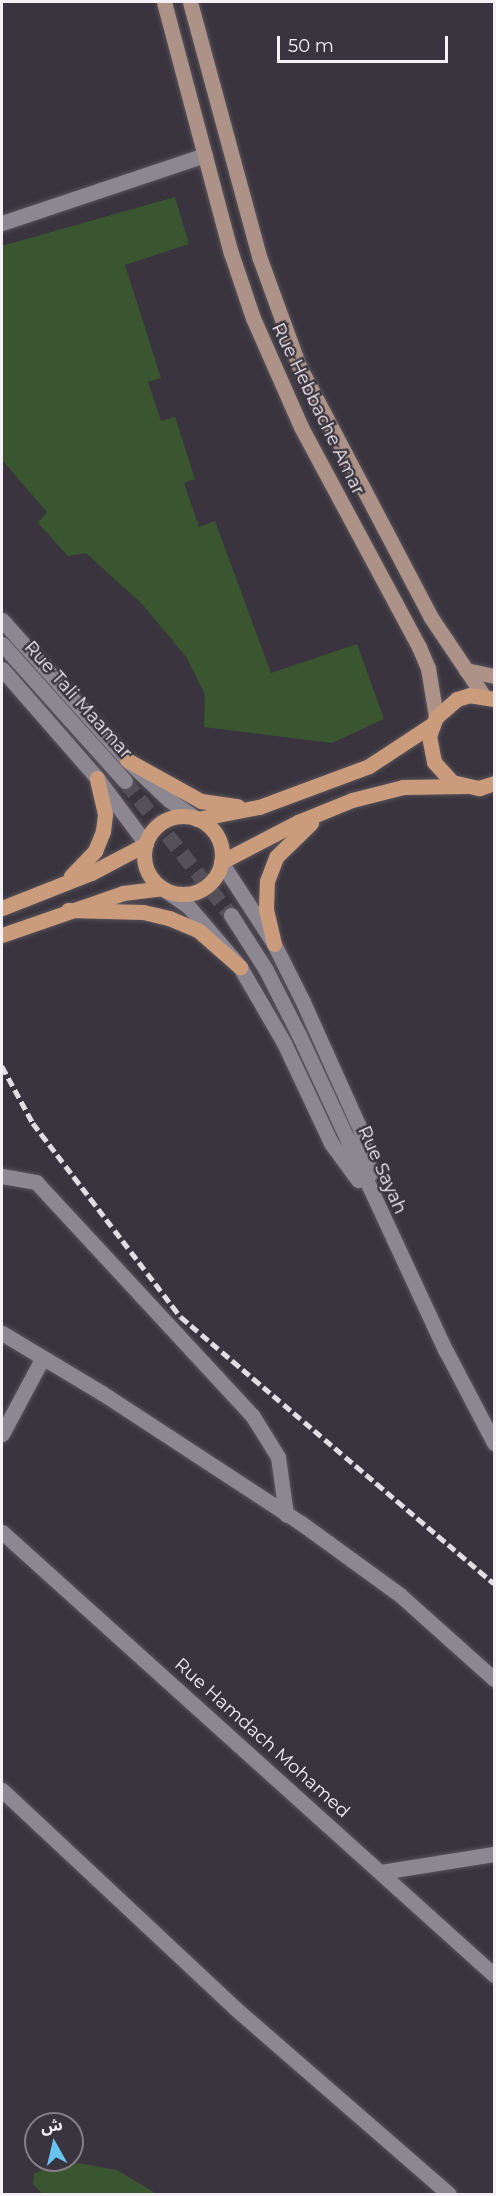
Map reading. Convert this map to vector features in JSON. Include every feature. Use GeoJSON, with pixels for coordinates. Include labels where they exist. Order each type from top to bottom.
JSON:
{"type":"FeatureCollection","features":[{"type":"Feature","properties":{"kind":"main road","name":"Rue Hebbache Amar"},"geometry":{"type":"LineString","coordinates":[[164,2],[231,252],[276,375],[419,647],[428,668],[434,720]]}},
{"type":"Feature","properties":{"kind":"main road","name":"Rue Hebbache Amar"},"geometry":{"type":"LineString","coordinates":[[190,2],[260,259],[299,366],[430,616],[466,670],[490,696]]}},
{"type":"Feature","properties":{"kind":"main road"},"geometry":{"type":"LineString","coordinates":[[466,670],[495,676]]}},
{"type":"Feature","properties":{"kind":"main road"},"geometry":{"type":"LineString","coordinates":[[197,819],[259,807],[369,766],[434,720],[457,699],[490,696]]}},
{"type":"Feature","properties":{"kind":"main road"},"geometry":{"type":"LineString","coordinates":[[434,720],[429,736],[434,762],[452,782],[495,794]]}},
{"type":"Feature","properties":{"kind":"main road"},"geometry":{"type":"LineString","coordinates":[[127,760],[201,801],[259,807]]}},
{"type":"Feature","properties":{"kind":"main road"},"geometry":{"type":"LineString","coordinates":[[62,884],[84,866],[104,831],[103,796],[97,778]]}},
{"type":"Feature","properties":{"kind":"main road"},"geometry":{"type":"LineString","coordinates":[[221,862],[328,809],[403,787],[472,787],[495,783]]}},
{"type":"Feature","properties":{"kind":"main road"},"geometry":{"type":"LineString","coordinates":[[274,944],[266,895],[272,867],[292,838],[328,809]]}},
{"type":"Feature","properties":{"kind":"main road"},"geometry":{"type":"LineString","coordinates":[[2,908],[62,884],[146,843],[160,823],[185,816],[197,819],[207,824],[219,841],[221,862],[216,874],[198,890],[186,893],[162,888],[123,893],[68,910],[7,933]]}},
{"type":"Feature","properties":{"kind":"main road"},"geometry":{"type":"LineString","coordinates":[[146,843],[146,868],[162,888]]}},
{"type":"Feature","properties":{"kind":"main road"},"geometry":{"type":"LineString","coordinates":[[68,910],[142,912],[169,918],[199,931],[240,967]]}},
{"type":"Feature","properties":{"kind":"street"},"geometry":{"type":"LineString","coordinates":[[2,223],[205,155]]}},
{"type":"Feature","properties":{"kind":"street"},"geometry":{"type":"LineString","coordinates":[[2,620],[127,760],[169,800],[197,819]]}},
{"type":"Feature","properties":{"kind":"street","name":"Rue Tali Maamar"},"geometry":{"type":"LineString","coordinates":[[2,644],[125,781]]}},
{"type":"Feature","properties":{"kind":"street"},"geometry":{"type":"LineString","coordinates":[[2,669],[97,778],[146,843]]}},
{"type":"Feature","properties":{"kind":"street"},"geometry":{"type":"LineString","coordinates":[[221,862],[274,944],[360,1129],[377,1205]]}},
{"type":"Feature","properties":{"kind":"street"},"geometry":{"type":"LineString","coordinates":[[162,888],[189,907],[240,967],[284,1043],[331,1143],[377,1205]]}},
{"type":"Feature","properties":{"kind":"street","name":"Rue Sayah"},"geometry":{"type":"LineString","coordinates":[[231,915],[271,979],[377,1205],[495,1443]]}},
{"type":"Feature","properties":{"kind":"street"},"geometry":{"type":"LineString","coordinates":[[2,1176],[36,1182],[252,1415],[278,1457],[286,1514]]}},
{"type":"Feature","properties":{"kind":"street"},"geometry":{"type":"LineString","coordinates":[[2,1333],[286,1514],[400,1594],[495,1679]]}},
{"type":"Feature","properties":{"kind":"street"},"geometry":{"type":"LineString","coordinates":[[2,1434],[42,1359]]}},
{"type":"Feature","properties":{"kind":"street","name":"Rue Hamdach Mohamed"},"geometry":{"type":"LineString","coordinates":[[2,1532],[495,1975]]}},
{"type":"Feature","properties":{"kind":"street"},"geometry":{"type":"LineString","coordinates":[[2,1790],[236,2009],[449,2194]]}},
{"type":"Feature","properties":{"kind":"street"},"geometry":{"type":"LineString","coordinates":[[381,1872],[495,1854]]}},
{"type":"Feature","properties":{"kind":"green space"},"geometry":{"type":"Polygon","coordinates":[[[175,197],[189,244],[125,265],[161,378],[148,382],[161,421],[175,417],[195,479],[184,483],[199,527],[215,521],[271,673],[357,644],[384,719],[332,743],[204,727],[205,695],[187,658],[142,604],[86,553],[68,556],[38,523],[47,512],[2,460],[2,246],[175,197]]]}},
{"type":"Feature","properties":{"kind":"green space"},"geometry":{"type":"Polygon","coordinates":[[[84,2164],[117,2170],[157,2194],[43,2194],[33,2184],[34,2174],[38,2172],[84,2172],[84,2164]]]}},
{"type":"Feature","properties":{"kind":"tunnel"},"geometry":{"type":"LineString","coordinates":[[125,781],[231,915]]}},
{"type":"Feature","properties":{"kind":"railway"},"geometry":{"type":"LineString","coordinates":[[2,1066],[33,1123],[181,1317],[494,1583]]}}]}
